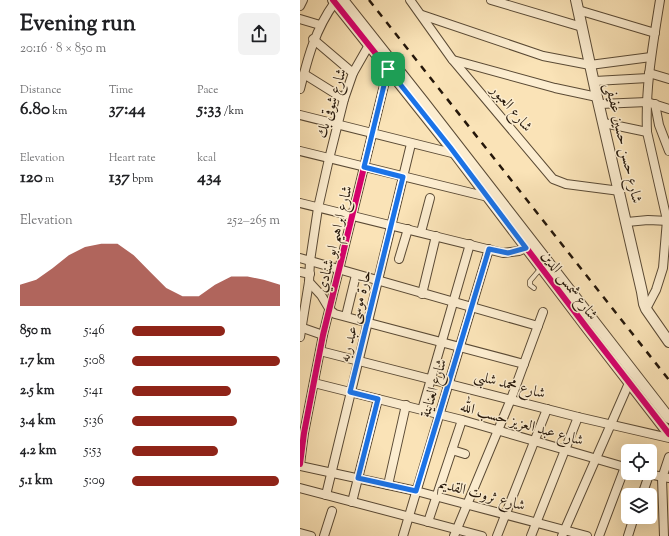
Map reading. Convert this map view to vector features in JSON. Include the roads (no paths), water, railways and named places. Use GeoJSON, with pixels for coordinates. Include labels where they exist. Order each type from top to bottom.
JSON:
{"type":"FeatureCollection","features":[{"type":"Feature","properties":{"kind":"street"},"geometry":{"type":"LineString","coordinates":[[300,6],[303,0]]}},
{"type":"Feature","properties":{"kind":"street","name":"شارع العبور"},"geometry":{"type":"LineString","coordinates":[[410,0],[422,15],[452,60],[553,179],[566,184],[620,191]]}},
{"type":"Feature","properties":{"kind":"street"},"geometry":{"type":"LineString","coordinates":[[491,0],[582,27]]}},
{"type":"Feature","properties":{"kind":"street"},"geometry":{"type":"LineString","coordinates":[[660,0],[649,75],[651,103],[669,151]]}},
{"type":"Feature","properties":{"kind":"street"},"geometry":{"type":"LineString","coordinates":[[664,0],[669,1]]}},
{"type":"Feature","properties":{"kind":"street"},"geometry":{"type":"LineString","coordinates":[[300,90],[304,74],[303,60],[320,25],[337,1]]}},
{"type":"Feature","properties":{"kind":"street","name":"شارع شمس الدين"},"geometry":{"type":"LineString","coordinates":[[337,1],[369,45],[456,154],[488,197],[530,246],[541,268],[669,434]]}},
{"type":"Feature","properties":{"kind":"street","name":"شارع شمس الدين"},"geometry":{"type":"LineString","coordinates":[[337,1],[530,246],[669,418]]}},
{"type":"Feature","properties":{"kind":"street"},"geometry":{"type":"LineString","coordinates":[[577,5],[655,33]]}},
{"type":"Feature","properties":{"kind":"street","name":"شارع حسن حسين عفيفى"},"geometry":{"type":"LineString","coordinates":[[577,5],[642,292],[648,306],[669,337]]}},
{"type":"Feature","properties":{"kind":"street"},"geometry":{"type":"LineString","coordinates":[[422,15],[543,56],[590,65],[651,57]]}},
{"type":"Feature","properties":{"kind":"street"},"geometry":{"type":"LineString","coordinates":[[300,19],[320,25]]}},
{"type":"Feature","properties":{"kind":"street"},"geometry":{"type":"LineString","coordinates":[[314,39],[353,73]]}},
{"type":"Feature","properties":{"kind":"street","name":"شارع شوقى بك"},"geometry":{"type":"LineString","coordinates":[[300,337],[318,208],[337,125],[353,73],[369,45]]}},
{"type":"Feature","properties":{"kind":"street"},"geometry":{"type":"LineString","coordinates":[[452,60],[598,101],[651,103],[669,108]]}},
{"type":"Feature","properties":{"kind":"street","name":"شارع ابراهيم ابو شنادي"},"geometry":{"type":"LineString","coordinates":[[300,465],[302,432],[314,383],[323,335],[388,69]]}},
{"type":"Feature","properties":{"kind":"street"},"geometry":{"type":"LineString","coordinates":[[304,74],[344,99]]}},
{"type":"Feature","properties":{"kind":"street"},"geometry":{"type":"LineString","coordinates":[[595,81],[649,75],[669,79]]}},
{"type":"Feature","properties":{"kind":"street"},"geometry":{"type":"LineString","coordinates":[[648,306],[656,290],[663,268],[668,221],[647,132],[647,122],[651,103]]}},
{"type":"Feature","properties":{"kind":"street"},"geometry":{"type":"LineString","coordinates":[[300,115],[411,144],[456,154]]}},
{"type":"Feature","properties":{"kind":"street"},"geometry":{"type":"LineString","coordinates":[[647,122],[669,128]]}},
{"type":"Feature","properties":{"kind":"street"},"geometry":{"type":"LineString","coordinates":[[604,123],[647,132]]}},
{"type":"Feature","properties":{"kind":"street","name":"حارة موسى عبد ربه"},"geometry":{"type":"LineString","coordinates":[[326,495],[411,144]]}},
{"type":"Feature","properties":{"kind":"street"},"geometry":{"type":"LineString","coordinates":[[300,151],[488,197]]}},
{"type":"Feature","properties":{"kind":"street"},"geometry":{"type":"LineString","coordinates":[[421,232],[430,198]]}},
{"type":"Feature","properties":{"kind":"street"},"geometry":{"type":"LineString","coordinates":[[300,203],[508,253],[530,246]]}},
{"type":"Feature","properties":{"kind":"street"},"geometry":{"type":"LineString","coordinates":[[627,222],[648,220],[668,221]]}},
{"type":"Feature","properties":{"kind":"street"},"geometry":{"type":"LineString","coordinates":[[399,259],[408,229]]}},
{"type":"Feature","properties":{"kind":"street"},"geometry":{"type":"LineString","coordinates":[[422,294],[436,236]]}},
{"type":"Feature","properties":{"kind":"street"},"geometry":{"type":"LineString","coordinates":[[422,410],[470,244]]}},
{"type":"Feature","properties":{"kind":"street","name":"شارع العناينة"},"geometry":{"type":"LineString","coordinates":[[403,536],[489,249]]}},
{"type":"Feature","properties":{"kind":"street"},"geometry":{"type":"LineString","coordinates":[[300,258],[538,326]]}},
{"type":"Feature","properties":{"kind":"street"},"geometry":{"type":"LineString","coordinates":[[300,272],[309,278],[330,310],[336,314],[524,364]]}},
{"type":"Feature","properties":{"kind":"street"},"geometry":{"type":"LineString","coordinates":[[346,316],[356,275]]}},
{"type":"Feature","properties":{"kind":"street"},"geometry":{"type":"LineString","coordinates":[[455,533],[511,399],[543,312]]}},
{"type":"Feature","properties":{"kind":"street"},"geometry":{"type":"LineString","coordinates":[[301,328],[323,335]]}},
{"type":"Feature","properties":{"kind":"street","name":"شارع محمد شلبى"},"geometry":{"type":"LineString","coordinates":[[320,351],[578,417],[669,438]]}},
{"type":"Feature","properties":{"kind":"street","name":"شارع عبد العزيز حسب الله"},"geometry":{"type":"LineString","coordinates":[[314,383],[440,414],[621,467]]}},
{"type":"Feature","properties":{"kind":"street"},"geometry":{"type":"LineString","coordinates":[[563,533],[629,383]]}},
{"type":"Feature","properties":{"kind":"street"},"geometry":{"type":"LineString","coordinates":[[352,502],[378,399]]}},
{"type":"Feature","properties":{"kind":"street"},"geometry":{"type":"LineString","coordinates":[[388,484],[406,406]]}},
{"type":"Feature","properties":{"kind":"street"},"geometry":{"type":"LineString","coordinates":[[497,536],[547,409]]}},
{"type":"Feature","properties":{"kind":"street"},"geometry":{"type":"LineString","coordinates":[[531,536],[578,417]]}},
{"type":"Feature","properties":{"kind":"street"},"geometry":{"type":"LineString","coordinates":[[428,522],[462,420]]}},
{"type":"Feature","properties":{"kind":"street"},"geometry":{"type":"LineString","coordinates":[[452,450],[465,454]]}},
{"type":"Feature","properties":{"kind":"street"},"geometry":{"type":"LineString","coordinates":[[664,536],[666,478],[669,457]]}},
{"type":"Feature","properties":{"kind":"street","name":"شارع ثروت القديم"},"geometry":{"type":"LineString","coordinates":[[300,465],[388,484],[505,514],[537,523],[563,533],[587,536]]}},
{"type":"Feature","properties":{"kind":"street"},"geometry":{"type":"LineString","coordinates":[[599,536],[621,480]]}},
{"type":"Feature","properties":{"kind":"street"},"geometry":{"type":"LineString","coordinates":[[300,488],[428,522],[455,533],[482,536]]}},
{"type":"Feature","properties":{"kind":"street"},"geometry":{"type":"LineString","coordinates":[[324,536],[332,511]]}},
{"type":"Feature","properties":{"kind":"street"},"geometry":{"type":"LineString","coordinates":[[628,536],[632,524]]}},
{"type":"Feature","properties":{"kind":"street"},"geometry":{"type":"LineString","coordinates":[[300,533],[311,536]]}},
{"type":"Feature","properties":{"kind":"lane"},"geometry":{"type":"LineString","coordinates":[[534,288],[530,285],[530,281],[541,268]]}},
{"type":"Feature","properties":{"kind":"railway"},"geometry":{"type":"LineString","coordinates":[[369,0],[669,380]]}}]}
